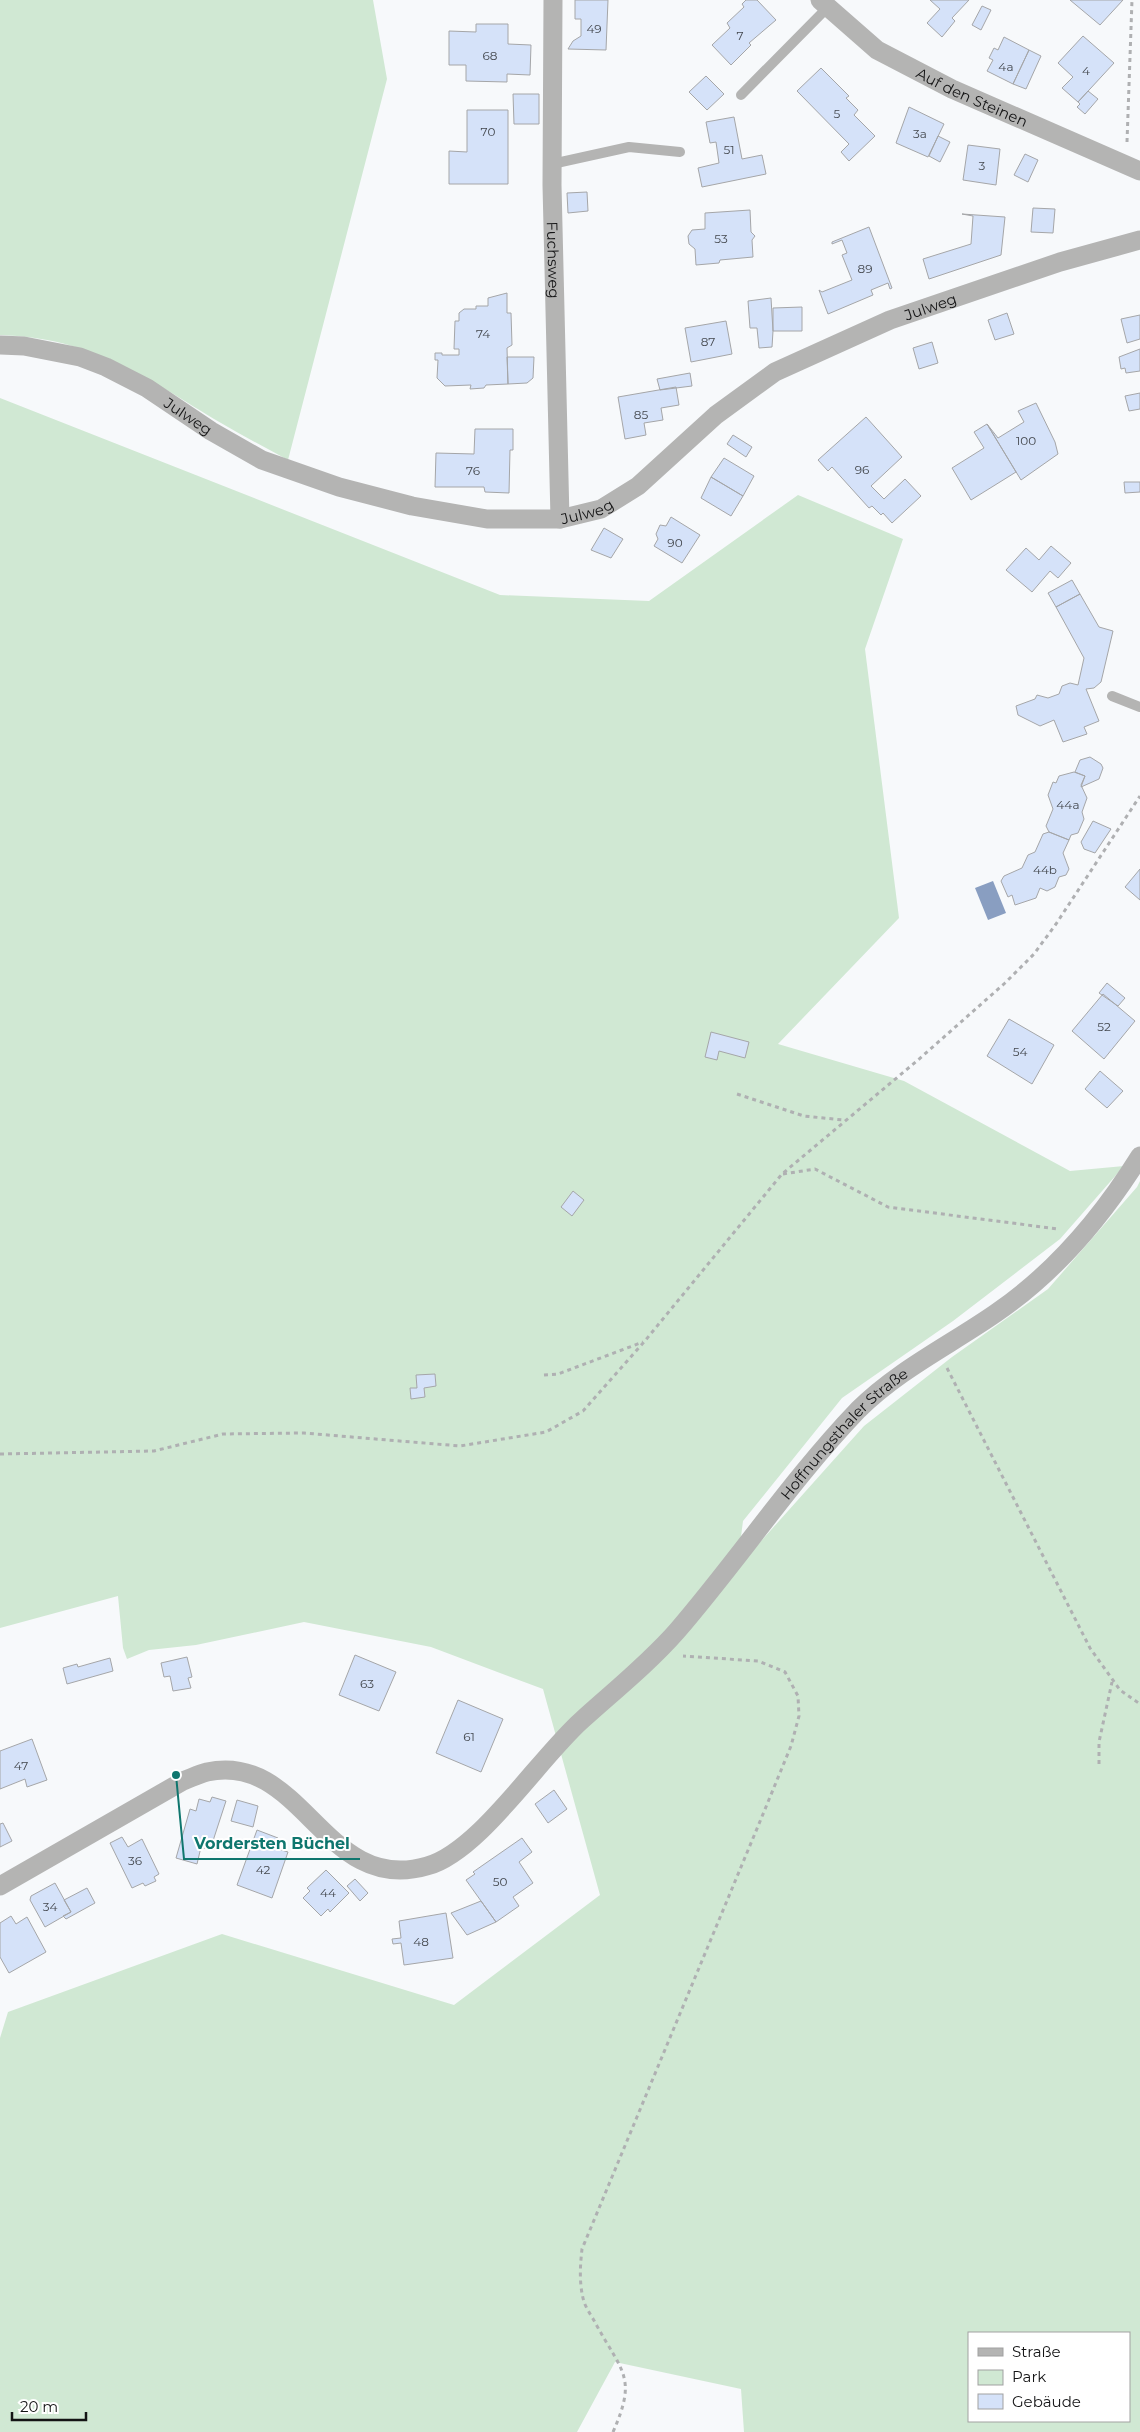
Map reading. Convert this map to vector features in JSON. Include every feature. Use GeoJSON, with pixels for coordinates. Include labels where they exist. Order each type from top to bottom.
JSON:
{"type":"FeatureCollection","features":[{"type":"Feature","properties":{"kind":"street","name":"Fuchsweg"},"geometry":{"type":"LineString","coordinates":[[553,0],[552,164],[560,519]]}},
{"type":"Feature","properties":{"kind":"street","name":"Auf den Steinen"},"geometry":{"type":"LineString","coordinates":[[824,4],[877,50],[952,89],[1133,169]]}},
{"type":"Feature","properties":{"kind":"street","name":"Julweg"},"geometry":{"type":"LineString","coordinates":[[0,345],[24,346],[80,357],[106,367],[147,388],[211,430],[262,460],[339,487],[412,506],[487,519],[560,519],[602,509],[638,486],[716,415],[775,372],[890,320],[1060,262],[1140,240]]}},
{"type":"Feature","properties":{"kind":"street","name":"Hoffnungsthaler Straße"},"geometry":{"type":"LineString","coordinates":[[0,1886],[183,1781],[208,1772],[229,1772],[263,1779],[305,1813],[333,1841],[355,1859],[375,1868],[399,1870],[428,1866],[446,1858],[475,1836],[567,1733],[655,1654],[677,1631],[758,1528],[861,1408],[894,1380],[996,1313],[1037,1282],[1083,1235],[1116,1194],[1140,1156]]}},
{"type":"Feature","properties":{"kind":"lane"},"geometry":{"type":"LineString","coordinates":[[741,95],[824,4]]}},
{"type":"Feature","properties":{"kind":"lane"},"geometry":{"type":"LineString","coordinates":[[552,164],[629,148],[680,152]]}},
{"type":"Feature","properties":{"kind":"lane"},"geometry":{"type":"LineString","coordinates":[[1112,696],[1140,707]]}},
{"type":"Feature","properties":{"kind":"path"},"geometry":{"type":"LineString","coordinates":[[1132,0],[1133,169]]}},
{"type":"Feature","properties":{"kind":"path"},"geometry":{"type":"LineString","coordinates":[[0,1454],[154,1451],[223,1434],[304,1433],[460,1446],[546,1432],[583,1411],[644,1342],[782,1174],[844,1120],[918,1060],[1005,983],[1034,954],[1056,924],[1140,796]]}},
{"type":"Feature","properties":{"kind":"path"},"geometry":{"type":"LineString","coordinates":[[737,1094],[804,1116],[844,1120]]}},
{"type":"Feature","properties":{"kind":"path"},"geometry":{"type":"LineString","coordinates":[[782,1174],[815,1169],[888,1207],[1054,1230],[1062,1227]]}},
{"type":"Feature","properties":{"kind":"path"},"geometry":{"type":"LineString","coordinates":[[544,1374],[558,1374],[644,1342]]}},
{"type":"Feature","properties":{"kind":"path"},"geometry":{"type":"LineString","coordinates":[[938,1350],[1090,1648],[1112,1682],[1140,1704]]}},
{"type":"Feature","properties":{"kind":"path"},"geometry":{"type":"LineString","coordinates":[[613,2432],[623,2408],[626,2387],[616,2356],[584,2303],[579,2273],[582,2249],[791,1746],[798,1716],[798,1696],[785,1672],[758,1661],[655,1654]]}},
{"type":"Feature","properties":{"kind":"path"},"geometry":{"type":"LineString","coordinates":[[1099,1764],[1099,1742],[1112,1682]]}},
{"type":"Feature","properties":{"kind":"green space"},"geometry":{"type":"Polygon","coordinates":[[[0,0],[373,0],[387,79],[288,460],[117,363],[91,352],[63,344],[33,338],[0,335],[0,0]]]}},
{"type":"Feature","properties":{"kind":"green space"},"geometry":{"type":"Polygon","coordinates":[[[0,398],[500,595],[649,601],[798,495],[903,539],[865,649],[899,918],[778,1044],[904,1081],[1070,1171],[1124,1166],[1060,1239],[953,1321],[842,1398],[743,1521],[737,1568],[864,1426],[952,1357],[1048,1289],[1137,1187],[1140,1181],[1140,2432],[744,2432],[741,2389],[615,2362],[577,2432],[0,2432],[0,2038],[8,2012],[222,1934],[454,2005],[600,1895],[543,1689],[431,1647],[304,1622],[196,1645],[149,1650],[127,1659],[123,1648],[118,1596],[0,1628],[0,398]]]}},
{"type":"Feature","properties":{"kind":"water"},"geometry":{"type":"Polygon","coordinates":[[[993,881],[1006,913],[988,920],[975,888],[993,881]]]}},
{"type":"Feature","properties":{"kind":"building"},"geometry":{"type":"Polygon","coordinates":[[[575,0],[608,0],[606,50],[568,49],[573,41],[581,36],[581,19],[575,19],[575,0]]]}},
{"type":"Feature","properties":{"kind":"building"},"geometry":{"type":"Polygon","coordinates":[[[746,0],[757,0],[776,20],[749,43],[751,45],[731,65],[712,45],[730,28],[727,23],[744,7],[742,4],[746,0]]]}},
{"type":"Feature","properties":{"kind":"building"},"geometry":{"type":"Polygon","coordinates":[[[930,0],[969,0],[952,18],[955,21],[942,37],[927,23],[940,9],[930,0]]]}},
{"type":"Feature","properties":{"kind":"building"},"geometry":{"type":"Polygon","coordinates":[[[1070,0],[1123,0],[1100,25],[1070,0]]]}},
{"type":"Feature","properties":{"kind":"building"},"geometry":{"type":"Polygon","coordinates":[[[982,6],[991,10],[981,30],[972,25],[982,6]]]}},
{"type":"Feature","properties":{"kind":"building"},"geometry":{"type":"Polygon","coordinates":[[[476,24],[508,24],[508,44],[531,45],[530,75],[507,74],[507,82],[466,81],[466,65],[449,65],[449,31],[476,32],[476,24]]]}},
{"type":"Feature","properties":{"kind":"building"},"geometry":{"type":"Polygon","coordinates":[[[1083,36],[1114,63],[1078,102],[1062,88],[1073,77],[1058,63],[1083,36]]]}},
{"type":"Feature","properties":{"kind":"building"},"geometry":{"type":"Polygon","coordinates":[[[1004,37],[1029,50],[1013,84],[987,71],[993,60],[989,58],[994,48],[998,50],[1004,37]]]}},
{"type":"Feature","properties":{"kind":"building"},"geometry":{"type":"Polygon","coordinates":[[[1029,50],[1041,56],[1026,89],[1013,84],[1029,50]]]}},
{"type":"Feature","properties":{"kind":"building"},"geometry":{"type":"Polygon","coordinates":[[[821,68],[849,96],[846,98],[858,110],[854,115],[875,136],[849,161],[841,152],[849,144],[797,91],[821,68]]]}},
{"type":"Feature","properties":{"kind":"building"},"geometry":{"type":"Polygon","coordinates":[[[706,76],[724,94],[707,110],[689,92],[706,76]]]}},
{"type":"Feature","properties":{"kind":"building"},"geometry":{"type":"Polygon","coordinates":[[[1088,91],[1098,99],[1085,114],[1077,107],[1080,104],[1078,102],[1088,91]]]}},
{"type":"Feature","properties":{"kind":"building"},"geometry":{"type":"Polygon","coordinates":[[[513,94],[539,94],[539,124],[514,124],[513,94]]]}},
{"type":"Feature","properties":{"kind":"building"},"geometry":{"type":"Polygon","coordinates":[[[909,107],[944,124],[928,157],[896,143],[909,107]]]}},
{"type":"Feature","properties":{"kind":"building"},"geometry":{"type":"Polygon","coordinates":[[[467,110],[508,110],[508,184],[449,184],[449,151],[467,152],[467,110]]]}},
{"type":"Feature","properties":{"kind":"building"},"geometry":{"type":"Polygon","coordinates":[[[734,117],[742,159],[762,155],[766,174],[702,187],[698,168],[719,163],[716,142],[710,143],[706,122],[734,117]]]}},
{"type":"Feature","properties":{"kind":"building"},"geometry":{"type":"Polygon","coordinates":[[[938,136],[950,142],[940,162],[929,156],[938,136]]]}},
{"type":"Feature","properties":{"kind":"building"},"geometry":{"type":"Polygon","coordinates":[[[968,145],[1000,149],[996,185],[963,180],[968,145]]]}},
{"type":"Feature","properties":{"kind":"building"},"geometry":{"type":"Polygon","coordinates":[[[1025,154],[1038,160],[1028,182],[1014,175],[1025,154]]]}},
{"type":"Feature","properties":{"kind":"building"},"geometry":{"type":"Polygon","coordinates":[[[587,192],[588,211],[568,213],[567,193],[587,192]]]}},
{"type":"Feature","properties":{"kind":"building"},"geometry":{"type":"Polygon","coordinates":[[[1033,208],[1055,209],[1053,233],[1031,232],[1033,208]]]}},
{"type":"Feature","properties":{"kind":"building"},"geometry":{"type":"Polygon","coordinates":[[[750,210],[751,232],[755,236],[752,240],[753,257],[720,260],[719,263],[696,265],[695,249],[689,244],[688,236],[692,230],[705,229],[705,213],[750,210]]]}},
{"type":"Feature","properties":{"kind":"building"},"geometry":{"type":"Polygon","coordinates":[[[962,214],[1005,217],[1001,255],[929,279],[923,259],[971,244],[973,216],[962,214]]]}},
{"type":"Feature","properties":{"kind":"building"},"geometry":{"type":"Polygon","coordinates":[[[869,227],[892,288],[890,289],[888,283],[871,290],[873,295],[828,314],[819,290],[822,292],[852,280],[842,255],[847,253],[842,240],[832,244],[832,242],[869,227]]]}},
{"type":"Feature","properties":{"kind":"building"},"geometry":{"type":"Polygon","coordinates":[[[507,293],[507,313],[511,313],[512,345],[507,348],[508,384],[486,385],[484,388],[470,389],[471,385],[445,386],[437,378],[438,360],[435,360],[435,353],[459,355],[459,349],[454,349],[455,321],[459,321],[459,313],[464,309],[476,309],[476,306],[488,306],[488,298],[507,293]]]}},
{"type":"Feature","properties":{"kind":"building"},"geometry":{"type":"Polygon","coordinates":[[[771,298],[772,347],[759,348],[757,328],[750,328],[748,301],[771,298]]]}},
{"type":"Feature","properties":{"kind":"building"},"geometry":{"type":"Polygon","coordinates":[[[802,307],[802,331],[773,331],[773,308],[802,307]]]}},
{"type":"Feature","properties":{"kind":"building"},"geometry":{"type":"Polygon","coordinates":[[[1007,313],[1014,334],[995,340],[988,320],[1007,313]]]}},
{"type":"Feature","properties":{"kind":"building"},"geometry":{"type":"Polygon","coordinates":[[[1140,315],[1140,339],[1127,343],[1121,319],[1140,315]]]}},
{"type":"Feature","properties":{"kind":"building"},"geometry":{"type":"Polygon","coordinates":[[[726,321],[732,354],[691,362],[685,328],[726,321]]]}},
{"type":"Feature","properties":{"kind":"building"},"geometry":{"type":"Polygon","coordinates":[[[932,342],[938,363],[919,369],[913,348],[932,342]]]}},
{"type":"Feature","properties":{"kind":"building"},"geometry":{"type":"Polygon","coordinates":[[[1140,349],[1140,371],[1126,373],[1125,368],[1121,369],[1119,357],[1140,349]]]}},
{"type":"Feature","properties":{"kind":"building"},"geometry":{"type":"Polygon","coordinates":[[[507,357],[534,357],[533,378],[527,383],[508,384],[507,357]]]}},
{"type":"Feature","properties":{"kind":"building"},"geometry":{"type":"Polygon","coordinates":[[[690,373],[692,386],[660,390],[657,379],[690,373]]]}},
{"type":"Feature","properties":{"kind":"building"},"geometry":{"type":"Polygon","coordinates":[[[676,387],[679,405],[661,408],[663,420],[644,423],[646,435],[625,439],[618,397],[676,387]]]}},
{"type":"Feature","properties":{"kind":"building"},"geometry":{"type":"Polygon","coordinates":[[[1140,393],[1140,409],[1129,411],[1125,396],[1140,393]]]}},
{"type":"Feature","properties":{"kind":"building"},"geometry":{"type":"Polygon","coordinates":[[[1036,403],[1055,442],[1058,454],[1021,480],[987,424],[998,438],[1024,422],[1018,411],[1036,403]]]}},
{"type":"Feature","properties":{"kind":"building"},"geometry":{"type":"Polygon","coordinates":[[[866,417],[902,457],[871,486],[884,499],[905,479],[921,496],[892,523],[883,513],[881,515],[872,506],[869,508],[832,467],[828,471],[818,460],[866,417]]]}},
{"type":"Feature","properties":{"kind":"building"},"geometry":{"type":"Polygon","coordinates":[[[987,424],[1016,472],[971,500],[952,468],[984,448],[974,432],[987,424]]]}},
{"type":"Feature","properties":{"kind":"building"},"geometry":{"type":"Polygon","coordinates":[[[475,429],[513,429],[513,450],[510,450],[509,493],[485,492],[484,487],[435,487],[436,453],[474,454],[475,429]]]}},
{"type":"Feature","properties":{"kind":"building"},"geometry":{"type":"Polygon","coordinates":[[[733,435],[752,447],[746,457],[727,444],[733,435]]]}},
{"type":"Feature","properties":{"kind":"building"},"geometry":{"type":"Polygon","coordinates":[[[724,458],[754,476],[743,496],[711,477],[724,458]]]}},
{"type":"Feature","properties":{"kind":"building"},"geometry":{"type":"Polygon","coordinates":[[[711,477],[743,496],[731,516],[701,498],[711,477]]]}},
{"type":"Feature","properties":{"kind":"building"},"geometry":{"type":"Polygon","coordinates":[[[1124,482],[1140,482],[1140,492],[1125,493],[1124,482]]]}},
{"type":"Feature","properties":{"kind":"building"},"geometry":{"type":"Polygon","coordinates":[[[671,517],[700,535],[682,563],[654,546],[658,539],[656,534],[660,525],[666,526],[671,517]]]}},
{"type":"Feature","properties":{"kind":"building"},"geometry":{"type":"Polygon","coordinates":[[[604,528],[623,539],[611,558],[591,550],[604,528]]]}},
{"type":"Feature","properties":{"kind":"building"},"geometry":{"type":"Polygon","coordinates":[[[1051,546],[1071,563],[1058,578],[1050,571],[1032,592],[1006,570],[1026,548],[1039,560],[1051,546]]]}},
{"type":"Feature","properties":{"kind":"building"},"geometry":{"type":"Polygon","coordinates":[[[1072,580],[1080,594],[1056,607],[1048,593],[1072,580]]]}},
{"type":"Feature","properties":{"kind":"building"},"geometry":{"type":"Polygon","coordinates":[[[1080,594],[1099,627],[1113,631],[1101,682],[1094,688],[1086,689],[1099,721],[1084,727],[1087,734],[1063,742],[1054,720],[1040,726],[1018,715],[1016,706],[1035,699],[1037,695],[1048,698],[1059,694],[1062,686],[1070,683],[1078,685],[1084,658],[1056,607],[1080,594]]]}},
{"type":"Feature","properties":{"kind":"building"},"geometry":{"type":"Polygon","coordinates":[[[1090,757],[1101,764],[1103,768],[1099,779],[1081,787],[1085,776],[1075,772],[1080,760],[1090,757]]]}},
{"type":"Feature","properties":{"kind":"building"},"geometry":{"type":"Polygon","coordinates":[[[1074,772],[1085,776],[1081,785],[1087,798],[1082,812],[1084,819],[1078,833],[1071,835],[1069,840],[1049,832],[1046,826],[1053,809],[1048,795],[1053,782],[1056,783],[1059,776],[1074,772]]]}},
{"type":"Feature","properties":{"kind":"building"},"geometry":{"type":"Polygon","coordinates":[[[1093,821],[1111,829],[1095,853],[1084,849],[1081,842],[1093,821]]]}},
{"type":"Feature","properties":{"kind":"building"},"geometry":{"type":"Polygon","coordinates":[[[1049,832],[1069,840],[1063,853],[1069,869],[1066,875],[1059,877],[1055,887],[1047,891],[1040,888],[1036,898],[1015,905],[1012,895],[1008,897],[1001,881],[1004,876],[1022,868],[1028,855],[1035,852],[1043,834],[1049,832]]]}},
{"type":"Feature","properties":{"kind":"building"},"geometry":{"type":"Polygon","coordinates":[[[1140,869],[1140,900],[1125,887],[1140,869]]]}},
{"type":"Feature","properties":{"kind":"building"},"geometry":{"type":"Polygon","coordinates":[[[1107,983],[1125,998],[1118,1006],[1099,993],[1107,983]]]}},
{"type":"Feature","properties":{"kind":"building"},"geometry":{"type":"Polygon","coordinates":[[[1103,994],[1135,1021],[1104,1059],[1072,1031],[1103,994]]]}},
{"type":"Feature","properties":{"kind":"building"},"geometry":{"type":"Polygon","coordinates":[[[1009,1019],[1054,1045],[1032,1084],[987,1056],[1009,1019]]]}},
{"type":"Feature","properties":{"kind":"building"},"geometry":{"type":"Polygon","coordinates":[[[711,1032],[749,1042],[745,1058],[719,1051],[717,1060],[705,1057],[711,1032]]]}},
{"type":"Feature","properties":{"kind":"building"},"geometry":{"type":"Polygon","coordinates":[[[1100,1071],[1123,1091],[1107,1108],[1085,1089],[1100,1071]]]}},
{"type":"Feature","properties":{"kind":"building"},"geometry":{"type":"Polygon","coordinates":[[[573,1191],[584,1200],[572,1216],[561,1207],[573,1191]]]}},
{"type":"Feature","properties":{"kind":"building"},"geometry":{"type":"Polygon","coordinates":[[[435,1374],[436,1386],[424,1388],[425,1397],[411,1399],[410,1388],[417,1388],[416,1375],[435,1374]]]}},
{"type":"Feature","properties":{"kind":"building"},"geometry":{"type":"Polygon","coordinates":[[[355,1655],[396,1672],[379,1711],[339,1695],[355,1655]]]}},
{"type":"Feature","properties":{"kind":"building"},"geometry":{"type":"Polygon","coordinates":[[[187,1657],[192,1677],[188,1678],[191,1688],[173,1691],[170,1676],[164,1677],[161,1663],[187,1657]]]}},
{"type":"Feature","properties":{"kind":"building"},"geometry":{"type":"Polygon","coordinates":[[[110,1658],[113,1671],[67,1684],[63,1668],[77,1664],[78,1667],[110,1658]]]}},
{"type":"Feature","properties":{"kind":"building"},"geometry":{"type":"Polygon","coordinates":[[[458,1700],[503,1719],[481,1772],[436,1753],[458,1700]]]}},
{"type":"Feature","properties":{"kind":"building"},"geometry":{"type":"Polygon","coordinates":[[[32,1739],[47,1780],[27,1787],[25,1779],[0,1789],[0,1751],[32,1739]]]}},
{"type":"Feature","properties":{"kind":"building"},"geometry":{"type":"Polygon","coordinates":[[[554,1790],[567,1809],[548,1823],[535,1804],[554,1790]]]}},
{"type":"Feature","properties":{"kind":"building"},"geometry":{"type":"Polygon","coordinates":[[[212,1797],[226,1801],[210,1850],[201,1847],[197,1864],[176,1858],[190,1809],[196,1811],[199,1799],[210,1802],[212,1797]]]}},
{"type":"Feature","properties":{"kind":"building"},"geometry":{"type":"Polygon","coordinates":[[[237,1800],[258,1806],[253,1827],[231,1821],[237,1800]]]}},
{"type":"Feature","properties":{"kind":"building"},"geometry":{"type":"Polygon","coordinates":[[[3,1823],[12,1841],[0,1847],[0,1824],[3,1823]]]}},
{"type":"Feature","properties":{"kind":"building"},"geometry":{"type":"Polygon","coordinates":[[[257,1830],[278,1838],[275,1848],[288,1852],[272,1898],[237,1885],[257,1830]]]}},
{"type":"Feature","properties":{"kind":"building"},"geometry":{"type":"Polygon","coordinates":[[[122,1837],[128,1847],[142,1839],[159,1874],[154,1877],[156,1881],[145,1886],[143,1883],[132,1888],[110,1843],[122,1837]]]}},
{"type":"Feature","properties":{"kind":"building"},"geometry":{"type":"Polygon","coordinates":[[[522,1838],[532,1852],[519,1862],[533,1883],[513,1897],[519,1906],[496,1922],[466,1880],[475,1874],[473,1872],[522,1838]]]}},
{"type":"Feature","properties":{"kind":"building"},"geometry":{"type":"Polygon","coordinates":[[[326,1870],[349,1893],[330,1912],[328,1909],[321,1916],[303,1898],[310,1891],[307,1888],[326,1870]]]}},
{"type":"Feature","properties":{"kind":"building"},"geometry":{"type":"Polygon","coordinates":[[[355,1879],[368,1893],[360,1901],[347,1886],[355,1879]]]}},
{"type":"Feature","properties":{"kind":"building"},"geometry":{"type":"Polygon","coordinates":[[[55,1883],[71,1912],[45,1927],[30,1900],[31,1896],[55,1883]]]}},
{"type":"Feature","properties":{"kind":"building"},"geometry":{"type":"Polygon","coordinates":[[[87,1888],[95,1903],[66,1919],[63,1916],[71,1912],[64,1900],[87,1888]]]}},
{"type":"Feature","properties":{"kind":"building"},"geometry":{"type":"Polygon","coordinates":[[[481,1901],[496,1922],[467,1935],[451,1913],[481,1901]]]}},
{"type":"Feature","properties":{"kind":"building"},"geometry":{"type":"Polygon","coordinates":[[[446,1913],[453,1958],[404,1965],[401,1943],[393,1944],[392,1939],[401,1938],[399,1921],[446,1913]]]}},
{"type":"Feature","properties":{"kind":"building"},"geometry":{"type":"Polygon","coordinates":[[[11,1916],[16,1924],[27,1917],[46,1952],[9,1973],[0,1957],[0,1923],[11,1916]]]}},
{"type":"Feature","properties":{"kind":"place","name":"Vordersten Büchel"},"geometry":{"type":"Point","coordinates":[176,1775]}}]}
